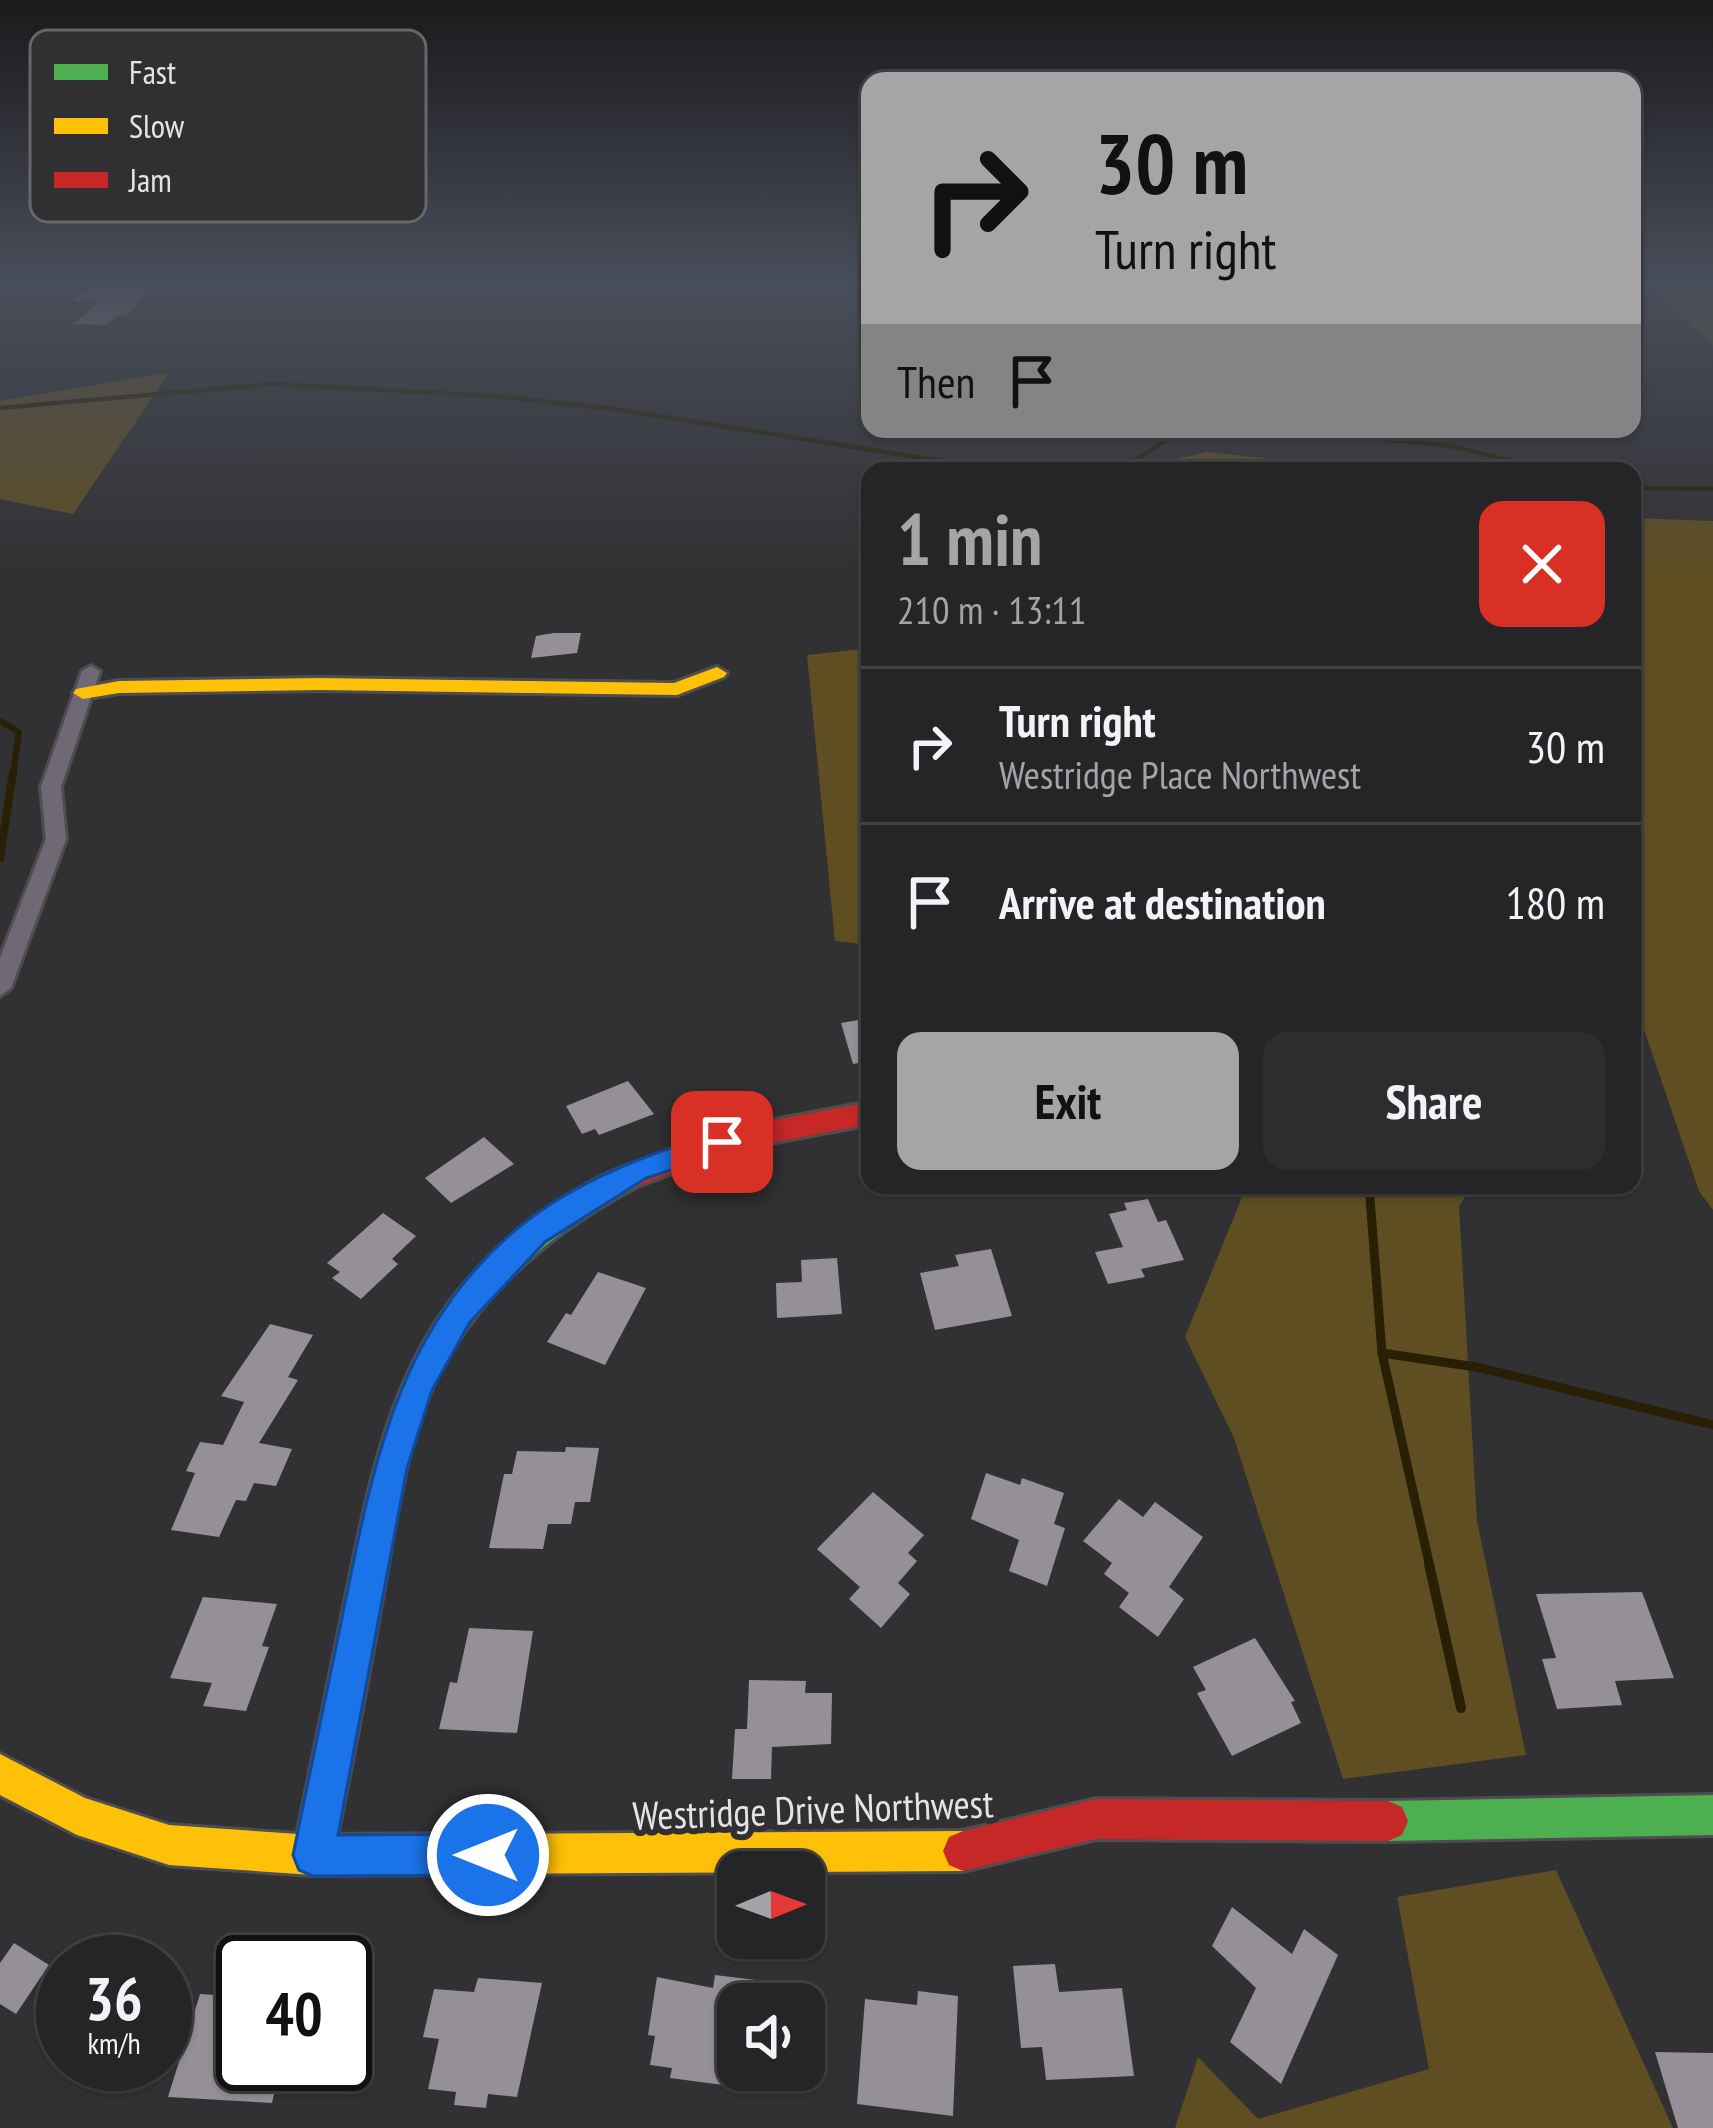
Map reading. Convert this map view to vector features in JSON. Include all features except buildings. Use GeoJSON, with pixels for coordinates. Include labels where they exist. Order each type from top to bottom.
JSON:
{"type":"FeatureCollection","features":[{"type":"Feature","properties":{"kind":"street"},"geometry":{"type":"LineString","coordinates":[[0,988],[56,839],[51,787],[87,682],[118,687],[320,684],[677,689],[717,673]]}},
{"type":"Feature","properties":{"kind":"street"},"geometry":{"type":"LineString","coordinates":[[313,1855],[390,1468],[417,1386],[459,1312],[534,1233],[636,1170],[753,1135],[861,1115]]}},
{"type":"Feature","properties":{"kind":"street","name":"Westridge Drive Northwest"},"geometry":{"type":"LineString","coordinates":[[0,1774],[77,1815],[170,1845],[313,1855],[933,1852],[979,1850],[1096,1819],[1298,1823],[1713,1815]]}},
{"type":"Feature","properties":{"kind":"shaded area"},"geometry":{"type":"Polygon","coordinates":[[[125,380],[164,380],[73,514],[0,499],[0,401],[125,380]]]}},
{"type":"Feature","properties":{"kind":"shaded area"},"geometry":{"type":"Polygon","coordinates":[[[1206,452],[1304,462],[1163,462],[1206,452]]]}},
{"type":"Feature","properties":{"kind":"shaded area"},"geometry":{"type":"Polygon","coordinates":[[[1641,518],[1713,521],[1713,1210],[1699,1191],[1641,1021],[1641,518]]]}},
{"type":"Feature","properties":{"kind":"shaded area"},"geometry":{"type":"Polygon","coordinates":[[[861,649],[861,944],[835,941],[807,655],[861,649]]]}},
{"type":"Feature","properties":{"kind":"shaded area"},"geometry":{"type":"Polygon","coordinates":[[[1243,1194],[1467,1194],[1459,1206],[1477,1521],[1526,1755],[1343,1779],[1234,1438],[1185,1337],[1243,1194]]]}},
{"type":"Feature","properties":{"kind":"shaded area"},"geometry":{"type":"Polygon","coordinates":[[[1556,1870],[1673,2128],[1175,2128],[1198,2057],[1258,2119],[1429,2069],[1397,1897],[1556,1870]]]}},
{"type":"Feature","properties":{"kind":"waterway"},"geometry":{"type":"LineString","coordinates":[[0,408],[272,384],[494,396],[614,409],[948,462]]}},
{"type":"Feature","properties":{"kind":"waterway"},"geometry":{"type":"LineString","coordinates":[[1167,439],[1176,438]]}},
{"type":"Feature","properties":{"kind":"waterway"},"geometry":{"type":"LineString","coordinates":[[1373,438],[1450,446],[1517,462]]}},
{"type":"Feature","properties":{"kind":"waterway"},"geometry":{"type":"LineString","coordinates":[[1132,462],[1167,439]]}},
{"type":"Feature","properties":{"kind":"waterway"},"geometry":{"type":"LineString","coordinates":[[1641,488],[1713,489]]}},
{"type":"Feature","properties":{"kind":"waterway"},"geometry":{"type":"LineString","coordinates":[[0,721],[19,732],[13,775]]}},
{"type":"Feature","properties":{"kind":"waterway"},"geometry":{"type":"LineString","coordinates":[[0,858],[13,772]]}},
{"type":"Feature","properties":{"kind":"waterway"},"geometry":{"type":"LineString","coordinates":[[1370,1194],[1382,1353]]}},
{"type":"Feature","properties":{"kind":"waterway"},"geometry":{"type":"LineString","coordinates":[[1382,1353],[1476,1367],[1713,1425]]}},
{"type":"Feature","properties":{"kind":"waterway"},"geometry":{"type":"LineString","coordinates":[[1382,1353],[1430,1567]]}},
{"type":"Feature","properties":{"kind":"waterway"},"geometry":{"type":"LineString","coordinates":[[1429,1564],[1461,1708]]}},
{"type":"Feature","properties":{"kind":"traffic: fast"},"geometry":{"type":"LineString","coordinates":[[313,1855],[387,1478],[423,1371],[468,1302],[495,1271],[558,1218],[629,1177]]}},
{"type":"Feature","properties":{"kind":"traffic: fast"},"geometry":{"type":"LineString","coordinates":[[1388,1821],[1713,1815]]}},
{"type":"Feature","properties":{"kind":"traffic: slow"},"geometry":{"type":"LineString","coordinates":[[83,693],[119,687],[320,684],[677,689],[717,673]]}},
{"type":"Feature","properties":{"kind":"traffic: slow"},"geometry":{"type":"LineString","coordinates":[[0,1774],[77,1815],[169,1845],[313,1855],[963,1851]]}},
{"type":"Feature","properties":{"kind":"traffic: jam"},"geometry":{"type":"LineString","coordinates":[[629,1177],[732,1139],[861,1115]]}},
{"type":"Feature","properties":{"kind":"traffic: jam"},"geometry":{"type":"LineString","coordinates":[[963,1851],[1096,1819],[1388,1821]]}},
{"type":"Feature","properties":{"kind":"route"},"geometry":{"type":"LineString","coordinates":[[488,1855],[313,1855],[390,1468],[417,1386],[459,1312],[495,1270],[534,1233],[589,1195],[636,1170],[722,1142]]}}]}
